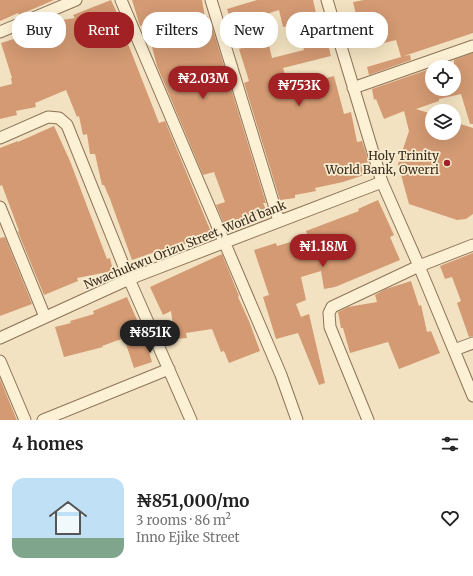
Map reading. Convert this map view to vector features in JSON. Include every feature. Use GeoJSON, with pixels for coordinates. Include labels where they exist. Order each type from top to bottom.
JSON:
{"type":"FeatureCollection","features":[{"type":"Feature","properties":{"kind":"street"},"geometry":{"type":"LineString","coordinates":[[0,32],[76,0]]}},
{"type":"Feature","properties":{"kind":"street"},"geometry":{"type":"LineString","coordinates":[[121,0],[281,375],[297,420]]}},
{"type":"Feature","properties":{"kind":"street"},"geometry":{"type":"LineString","coordinates":[[211,0],[279,221]]}},
{"type":"Feature","properties":{"kind":"street"},"geometry":{"type":"LineString","coordinates":[[327,0],[382,182],[473,396]]}},
{"type":"Feature","properties":{"kind":"street"},"geometry":{"type":"LineString","coordinates":[[354,88],[473,46]]}},
{"type":"Feature","properties":{"kind":"street"},"geometry":{"type":"LineString","coordinates":[[0,138],[48,117],[59,118],[67,125],[129,279],[191,420]]}},
{"type":"Feature","properties":{"kind":"street","name":"Nwachukwu Orizu Street, World bank"},"geometry":{"type":"LineString","coordinates":[[0,338],[129,279],[382,182]]}},
{"type":"Feature","properties":{"kind":"street"},"geometry":{"type":"LineString","coordinates":[[0,207],[45,317]]}},
{"type":"Feature","properties":{"kind":"street"},"geometry":{"type":"LineString","coordinates":[[368,420],[330,327],[328,313],[332,306],[419,266],[473,245]]}},
{"type":"Feature","properties":{"kind":"street"},"geometry":{"type":"LineString","coordinates":[[454,350],[473,342]]}},
{"type":"Feature","properties":{"kind":"street"},"geometry":{"type":"LineString","coordinates":[[0,361],[25,420]]}},
{"type":"Feature","properties":{"kind":"street"},"geometry":{"type":"LineString","coordinates":[[43,420],[169,369]]}},
{"type":"Feature","properties":{"kind":"building"},"geometry":{"type":"Polygon","coordinates":[[[0,0],[54,0],[26,12],[12,12],[12,16],[0,21],[0,0]]]}},
{"type":"Feature","properties":{"kind":"building"},"geometry":{"type":"Polygon","coordinates":[[[111,0],[117,12],[81,12],[111,0]]]}},
{"type":"Feature","properties":{"kind":"building"},"geometry":{"type":"Polygon","coordinates":[[[132,0],[202,0],[204,12],[142,12],[142,25],[140,26],[132,0]]]}},
{"type":"Feature","properties":{"kind":"building"},"geometry":{"type":"Polygon","coordinates":[[[257,0],[313,0],[316,12],[286,12],[286,26],[283,27],[279,10],[273,12],[228,12],[227,9],[257,0]]]}},
{"type":"Feature","properties":{"kind":"building"},"geometry":{"type":"Polygon","coordinates":[[[364,0],[473,0],[473,33],[404,56],[410,55],[411,60],[369,75],[367,67],[401,57],[396,40],[388,42],[388,12],[355,12],[353,2],[364,0]]]}},
{"type":"Feature","properties":{"kind":"building"},"geometry":{"type":"Polygon","coordinates":[[[74,18],[74,48],[130,48],[159,123],[165,121],[211,232],[178,247],[177,244],[153,254],[152,253],[132,260],[110,199],[104,185],[102,185],[95,154],[90,154],[87,134],[83,135],[79,116],[77,117],[66,90],[35,103],[36,107],[16,111],[17,115],[0,119],[0,87],[12,84],[12,78],[1,43],[12,40],[12,48],[66,48],[66,19],[74,18]]]}},
{"type":"Feature","properties":{"kind":"building"},"geometry":{"type":"Polygon","coordinates":[[[212,27],[266,203],[263,203],[266,210],[224,224],[216,205],[225,202],[214,172],[203,175],[157,66],[152,48],[212,48],[212,27]]]}},
{"type":"Feature","properties":{"kind":"building"},"geometry":{"type":"Polygon","coordinates":[[[270,48],[272,58],[304,50],[304,48],[329,48],[331,56],[283,68],[289,88],[334,76],[344,114],[351,112],[357,142],[362,141],[369,162],[361,164],[364,175],[343,182],[315,188],[316,191],[295,195],[295,198],[280,200],[244,83],[249,81],[239,49],[270,48]]]}},
{"type":"Feature","properties":{"kind":"building"},"geometry":{"type":"Polygon","coordinates":[[[473,53],[473,124],[470,124],[461,94],[461,60],[454,60],[473,53]]]}},
{"type":"Feature","properties":{"kind":"building"},"geometry":{"type":"Polygon","coordinates":[[[425,71],[425,96],[452,96],[439,99],[439,101],[430,104],[425,104],[425,106],[416,109],[425,112],[425,140],[461,140],[461,124],[473,128],[473,214],[466,219],[457,220],[409,204],[398,164],[409,131],[404,111],[384,119],[376,99],[374,100],[372,89],[425,71]]]}},
{"type":"Feature","properties":{"kind":"building"},"geometry":{"type":"Polygon","coordinates":[[[54,126],[70,161],[107,259],[110,258],[113,271],[77,278],[78,281],[44,295],[18,232],[19,231],[2,185],[0,186],[0,148],[18,142],[54,126]]]}},
{"type":"Feature","properties":{"kind":"building"},"geometry":{"type":"Polygon","coordinates":[[[378,200],[394,235],[390,237],[400,260],[335,287],[324,289],[321,271],[301,277],[306,300],[296,304],[301,317],[309,314],[325,383],[319,385],[298,333],[276,339],[263,297],[269,295],[254,250],[276,243],[277,246],[308,237],[306,231],[359,211],[358,209],[378,200]]]}},
{"type":"Feature","properties":{"kind":"building"},"geometry":{"type":"Polygon","coordinates":[[[5,237],[32,304],[0,316],[0,238],[5,237]]]}},
{"type":"Feature","properties":{"kind":"building"},"geometry":{"type":"Polygon","coordinates":[[[473,253],[473,336],[469,337],[457,303],[461,301],[452,277],[445,279],[440,266],[473,253]]]}},
{"type":"Feature","properties":{"kind":"building"},"geometry":{"type":"Polygon","coordinates":[[[222,254],[260,351],[229,363],[224,351],[221,352],[212,329],[186,333],[187,338],[175,339],[171,311],[163,315],[150,287],[222,254]]]}},
{"type":"Feature","properties":{"kind":"building"},"geometry":{"type":"Polygon","coordinates":[[[411,281],[419,306],[421,305],[427,332],[431,331],[440,353],[399,369],[388,342],[350,353],[343,328],[341,328],[338,312],[348,307],[377,302],[375,295],[386,289],[411,281]]]}},
{"type":"Feature","properties":{"kind":"building"},"geometry":{"type":"Polygon","coordinates":[[[127,297],[145,338],[152,362],[134,368],[124,338],[102,346],[103,347],[64,357],[55,327],[71,323],[70,321],[94,314],[93,311],[127,297]]]}},
{"type":"Feature","properties":{"kind":"building"},"geometry":{"type":"Polygon","coordinates":[[[0,379],[16,418],[17,420],[0,420],[0,379]]]}},
{"type":"Feature","properties":{"kind":"place","name":"Holy Trinity World Bank, Owerri"},"geometry":{"type":"Point","coordinates":[447,163]}}]}
